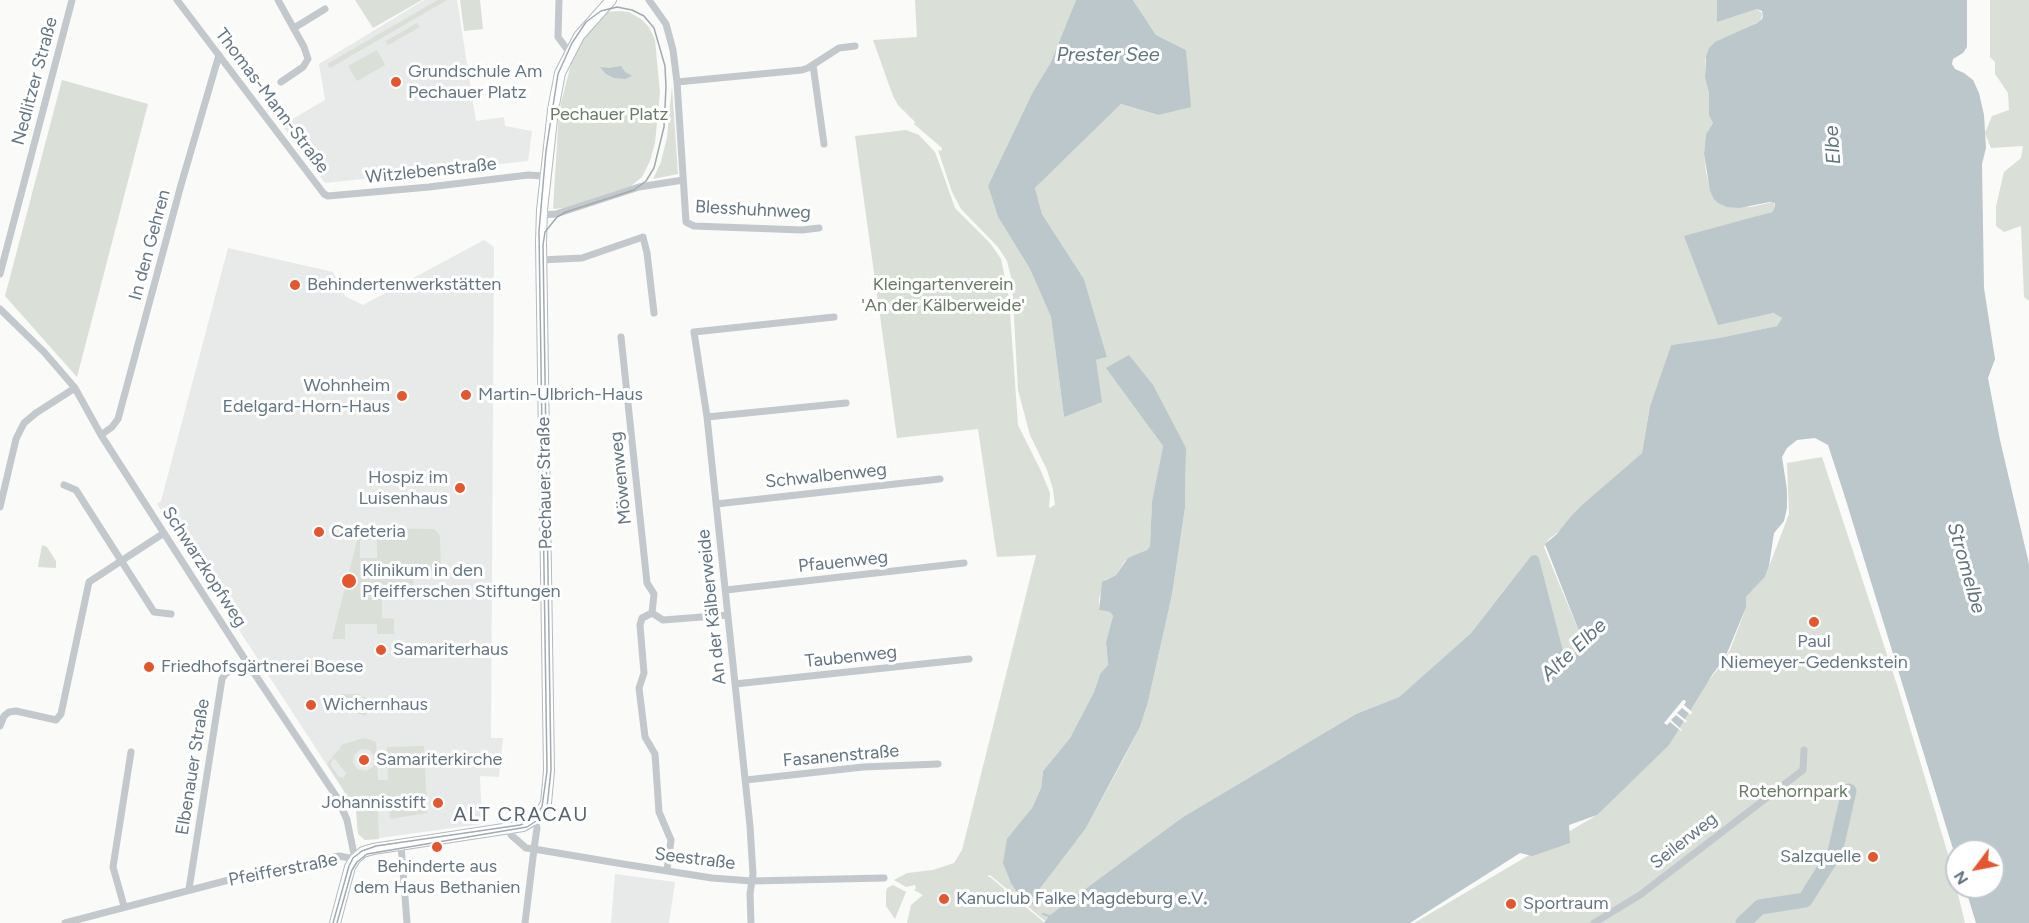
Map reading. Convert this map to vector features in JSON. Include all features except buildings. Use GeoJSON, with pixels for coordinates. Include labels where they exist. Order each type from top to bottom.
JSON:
{"type":"FeatureCollection","features":[{"type":"Feature","properties":{"kind":"main road"},"geometry":{"type":"LineString","coordinates":[[542,215],[556,92],[562,69],[569,52],[583,30],[605,4]]}},
{"type":"Feature","properties":{"kind":"main road","name":"Pechauer Straße"},"geometry":{"type":"LineString","coordinates":[[535,820],[540,816],[546,803],[549,771],[542,215]]}},
{"type":"Feature","properties":{"kind":"main road","name":"Pfeifferstraße"},"geometry":{"type":"LineString","coordinates":[[355,859],[369,849],[508,829],[526,825],[535,820]]}},
{"type":"Feature","properties":{"kind":"main road"},"geometry":{"type":"LineString","coordinates":[[335,923],[349,871],[355,859]]}},
{"type":"Feature","properties":{"kind":"street","name":"Nedlitzer Straße"},"geometry":{"type":"LineString","coordinates":[[0,274],[72,0]]}},
{"type":"Feature","properties":{"kind":"street","name":"Thomas-Mann-Straße"},"geometry":{"type":"LineString","coordinates":[[177,0],[321,191]]}},
{"type":"Feature","properties":{"kind":"street"},"geometry":{"type":"LineString","coordinates":[[278,0],[304,47],[308,59],[303,67],[281,82]]}},
{"type":"Feature","properties":{"kind":"street"},"geometry":{"type":"LineString","coordinates":[[559,0],[558,36],[569,52]]}},
{"type":"Feature","properties":{"kind":"street"},"geometry":{"type":"LineString","coordinates":[[542,215],[556,214],[639,187],[683,180],[674,50],[662,18],[648,0]]}},
{"type":"Feature","properties":{"kind":"street"},"geometry":{"type":"LineString","coordinates":[[294,28],[325,9]]}},
{"type":"Feature","properties":{"kind":"street"},"geometry":{"type":"LineString","coordinates":[[677,82],[802,70],[839,48],[855,46]]}},
{"type":"Feature","properties":{"kind":"street","name":"In den Gehren"},"geometry":{"type":"LineString","coordinates":[[101,435],[118,419],[181,184],[219,55]]}},
{"type":"Feature","properties":{"kind":"street"},"geometry":{"type":"LineString","coordinates":[[813,65],[824,144]]}},
{"type":"Feature","properties":{"kind":"street","name":"Witzlebenstraße"},"geometry":{"type":"LineString","coordinates":[[321,191],[328,196],[545,176]]}},
{"type":"Feature","properties":{"kind":"street","name":"Blesshuhnweg"},"geometry":{"type":"LineString","coordinates":[[683,180],[686,222],[694,226],[802,230],[819,228]]}},
{"type":"Feature","properties":{"kind":"street"},"geometry":{"type":"LineString","coordinates":[[541,260],[582,258],[643,237],[654,313]]}},
{"type":"Feature","properties":{"kind":"street","name":"Schwarzkopfweg"},"geometry":{"type":"LineString","coordinates":[[0,309],[45,352],[75,388],[101,435],[246,661],[338,799],[347,820],[355,859]]}},
{"type":"Feature","properties":{"kind":"street","name":"An der Kälberweide"},"geometry":{"type":"LineString","coordinates":[[752,923],[751,836],[746,780],[707,417],[694,332],[834,317]]}},
{"type":"Feature","properties":{"kind":"street","name":"Möwenweg"},"geometry":{"type":"LineString","coordinates":[[621,337],[647,583],[654,594],[652,613]]}},
{"type":"Feature","properties":{"kind":"street"},"geometry":{"type":"LineString","coordinates":[[0,507],[16,439],[24,423],[75,388]]}},
{"type":"Feature","properties":{"kind":"street"},"geometry":{"type":"LineString","coordinates":[[707,417],[846,403]]}},
{"type":"Feature","properties":{"kind":"street","name":"Schwalbenweg"},"geometry":{"type":"LineString","coordinates":[[716,504],[940,479]]}},
{"type":"Feature","properties":{"kind":"street"},"geometry":{"type":"LineString","coordinates":[[64,485],[76,490],[154,612],[171,614]]}},
{"type":"Feature","properties":{"kind":"street"},"geometry":{"type":"LineString","coordinates":[[0,726],[4,716],[16,711],[56,720],[61,714],[89,582],[164,533]]}},
{"type":"Feature","properties":{"kind":"street","name":"Pfauenweg"},"geometry":{"type":"LineString","coordinates":[[726,590],[964,563]]}},
{"type":"Feature","properties":{"kind":"street"},"geometry":{"type":"LineString","coordinates":[[667,870],[671,840],[659,812],[655,754],[645,737],[639,688],[644,673],[640,626],[642,618],[652,613],[663,620],[728,615]]}},
{"type":"Feature","properties":{"kind":"street","name":"Taubenweg"},"geometry":{"type":"LineString","coordinates":[[735,684],[969,659]]}},
{"type":"Feature","properties":{"kind":"street","name":"Elbenauer Straße"},"geometry":{"type":"LineString","coordinates":[[189,890],[222,679],[225,674],[246,661]]}},
{"type":"Feature","properties":{"kind":"street","name":"Seilerweg"},"geometry":{"type":"LineString","coordinates":[[1594,923],[1640,895],[1803,770],[1804,750]]}},
{"type":"Feature","properties":{"kind":"street"},"geometry":{"type":"LineString","coordinates":[[124,906],[113,867],[131,752]]}},
{"type":"Feature","properties":{"kind":"street","name":"Fasanenstraße"},"geometry":{"type":"LineString","coordinates":[[746,780],[863,767],[938,764]]}},
{"type":"Feature","properties":{"kind":"street"},"geometry":{"type":"LineString","coordinates":[[525,923],[537,828],[535,820]]}},
{"type":"Feature","properties":{"kind":"street"},"geometry":{"type":"LineString","coordinates":[[508,829],[511,835],[526,848],[534,849]]}},
{"type":"Feature","properties":{"kind":"street"},"geometry":{"type":"LineString","coordinates":[[401,845],[407,923]]}},
{"type":"Feature","properties":{"kind":"street","name":"Seestraße"},"geometry":{"type":"LineString","coordinates":[[534,849],[712,878],[752,881],[884,878]]}},
{"type":"Feature","properties":{"kind":"street","name":"Pfeifferstraße"},"geometry":{"type":"LineString","coordinates":[[66,923],[263,871],[339,856],[355,859]]}},
{"type":"Feature","properties":{"kind":"shaded area","name":"Grundschule Am Pechauer Platz"},"geometry":{"type":"Polygon","coordinates":[[[424,0],[457,0],[476,121],[504,117],[505,126],[532,131],[528,161],[325,183],[282,125],[325,100],[319,64],[424,0]]]}},
{"type":"Feature","properties":{"kind":"shaded area","name":"Klinikum in den Pfeifferschen Stiftungen"},"geometry":{"type":"Polygon","coordinates":[[[484,240],[494,247],[491,738],[503,738],[499,777],[480,776],[482,824],[365,840],[358,834],[356,810],[157,504],[161,501],[228,248],[333,272],[345,296],[363,305],[484,240]]]}},
{"type":"Feature","properties":{"kind":"shaded area"},"geometry":{"type":"Polygon","coordinates":[[[615,874],[675,882],[669,923],[611,923],[615,874]]]}},
{"type":"Feature","properties":{"kind":"green space"},"geometry":{"type":"Polygon","coordinates":[[[355,0],[422,0],[373,28],[355,0]]]}},
{"type":"Feature","properties":{"kind":"green space"},"geometry":{"type":"Polygon","coordinates":[[[438,0],[447,0],[330,68],[327,64],[438,0]]]}},
{"type":"Feature","properties":{"kind":"green space"},"geometry":{"type":"Polygon","coordinates":[[[460,0],[480,0],[483,29],[464,31],[460,0]]]}},
{"type":"Feature","properties":{"kind":"green space","name":"Kleingartenverein 'An der Kälberweide'"},"geometry":{"type":"Polygon","coordinates":[[[915,0],[1076,0],[1050,64],[988,186],[998,217],[1030,269],[1051,317],[1064,417],[1096,360],[1107,357],[1084,279],[1042,214],[1035,188],[1121,104],[1157,115],[1186,50],[1156,35],[1133,0],[1717,0],[1717,21],[1757,9],[1763,14],[1760,21],[1709,48],[1705,60],[1705,78],[1709,93],[1709,114],[1713,123],[1706,134],[1704,154],[1713,198],[1750,207],[1774,202],[1775,207],[1772,212],[1685,237],[1718,324],[1775,313],[1782,318],[1777,326],[1671,345],[1650,406],[1642,453],[1571,516],[1544,547],[1582,639],[1581,647],[1572,655],[1564,654],[1539,558],[1531,556],[1471,633],[1399,697],[1356,714],[1183,817],[1045,921],[990,875],[987,877],[990,877],[1045,923],[907,923],[911,905],[923,895],[914,890],[915,885],[906,887],[894,880],[907,873],[933,870],[954,863],[962,850],[1036,555],[997,557],[978,429],[897,438],[855,136],[906,130],[919,135],[935,152],[955,208],[990,243],[1001,259],[1009,298],[1018,425],[1050,493],[1049,508],[1055,505],[1047,470],[1030,435],[1018,390],[1012,281],[1007,261],[998,247],[961,209],[952,192],[938,150],[941,151],[942,148],[914,124],[915,122],[898,105],[873,40],[917,37],[915,0]],[[1107,368],[1163,446],[1152,501],[1150,546],[1147,550],[1125,561],[1116,575],[1105,580],[1099,598],[1099,610],[1110,612],[1113,616],[1106,642],[1108,665],[1100,674],[1094,692],[1070,738],[1043,771],[1041,788],[1022,823],[1076,841],[1086,828],[1140,727],[1148,702],[1172,595],[1185,508],[1186,448],[1107,368]]]}},
{"type":"Feature","properties":{"kind":"green space"},"geometry":{"type":"Polygon","coordinates":[[[1990,0],[2029,0],[2029,301],[2024,297],[2021,226],[2004,232],[1996,226],[1996,206],[2004,172],[2021,158],[2023,146],[1991,148],[1985,133],[1992,116],[2009,110],[2008,93],[1995,74],[1995,62],[1990,57],[1990,0]]]}},
{"type":"Feature","properties":{"kind":"green space","name":"Pechauer Platz"},"geometry":{"type":"Polygon","coordinates":[[[608,12],[629,12],[641,19],[649,27],[655,40],[660,93],[655,143],[650,161],[642,177],[631,186],[564,208],[553,209],[559,111],[571,64],[583,39],[602,16],[608,12]]]}},
{"type":"Feature","properties":{"kind":"green space"},"geometry":{"type":"Polygon","coordinates":[[[417,23],[420,27],[388,45],[386,41],[417,23]]]}},
{"type":"Feature","properties":{"kind":"green space"},"geometry":{"type":"Polygon","coordinates":[[[377,50],[385,65],[357,81],[348,66],[377,50]]]}},
{"type":"Feature","properties":{"kind":"green space"},"geometry":{"type":"Polygon","coordinates":[[[62,80],[148,104],[77,377],[5,296],[62,80]]]}},
{"type":"Feature","properties":{"kind":"green space","name":"Pechauer Platz"},"geometry":{"type":"Polygon","coordinates":[[[672,86],[678,174],[653,179],[661,162],[667,137],[672,86]]]}},
{"type":"Feature","properties":{"kind":"green space","name":"Rotehornpark"},"geometry":{"type":"Polygon","coordinates":[[[1822,457],[1898,688],[1945,844],[1945,899],[1959,899],[1965,923],[1414,923],[1597,815],[1718,669],[1730,650],[1746,608],[1746,597],[1765,577],[1789,514],[1787,463],[1822,457]]]}},
{"type":"Feature","properties":{"kind":"green space"},"geometry":{"type":"Polygon","coordinates":[[[368,528],[434,529],[440,536],[441,572],[414,573],[413,586],[382,587],[382,618],[394,619],[394,634],[377,634],[377,624],[345,624],[345,639],[332,639],[359,533],[368,528]],[[360,540],[360,558],[377,558],[377,540],[360,540]]]}},
{"type":"Feature","properties":{"kind":"green space"},"geometry":{"type":"Polygon","coordinates":[[[42,545],[47,547],[56,561],[56,568],[38,567],[42,545]]]}},
{"type":"Feature","properties":{"kind":"green space"},"geometry":{"type":"Polygon","coordinates":[[[341,694],[360,694],[348,709],[341,694]]]}},
{"type":"Feature","properties":{"kind":"green space"},"geometry":{"type":"Polygon","coordinates":[[[364,696],[367,700],[366,716],[352,712],[364,696]]]}},
{"type":"Feature","properties":{"kind":"green space"},"geometry":{"type":"Polygon","coordinates":[[[365,738],[376,742],[378,780],[388,780],[387,747],[424,746],[427,813],[390,819],[388,799],[377,800],[379,839],[365,840],[358,834],[356,810],[327,764],[343,744],[365,738]],[[361,749],[354,755],[353,763],[357,769],[366,771],[373,767],[375,758],[370,750],[361,749]],[[334,758],[330,764],[339,777],[344,778],[346,773],[334,758]]]}},
{"type":"Feature","properties":{"kind":"green space"},"geometry":{"type":"Polygon","coordinates":[[[893,885],[906,892],[895,919],[886,906],[887,888],[893,885]]]}},
{"type":"Feature","properties":{"kind":"water","name":"Prester See"},"geometry":{"type":"Polygon","coordinates":[[[1076,0],[1133,0],[1156,35],[1186,50],[1191,107],[1158,115],[1121,104],[1035,188],[1042,214],[1084,279],[1107,357],[1096,360],[1102,402],[1064,417],[1051,317],[1030,269],[998,217],[988,186],[1033,92],[1050,64],[1076,0]]]}},
{"type":"Feature","properties":{"kind":"water"},"geometry":{"type":"Polygon","coordinates":[[[1717,0],[1967,0],[1967,47],[1963,53],[1953,59],[1952,64],[1955,69],[1973,80],[1979,93],[1984,115],[1986,148],[1982,164],[1984,288],[1995,359],[1988,378],[2029,564],[2029,923],[1976,923],[1969,899],[2005,899],[2005,839],[1950,839],[1828,445],[1815,438],[1797,440],[1787,448],[1782,457],[1787,490],[1784,521],[1774,533],[1765,577],[1746,597],[1746,608],[1725,658],[1669,745],[1597,815],[1569,825],[1570,843],[1532,856],[1520,853],[1410,923],[1044,923],[1049,916],[1183,817],[1356,714],[1399,697],[1471,633],[1531,556],[1536,555],[1539,558],[1564,654],[1572,655],[1581,647],[1582,639],[1545,544],[1557,534],[1581,506],[1642,453],[1650,406],[1671,345],[1777,326],[1782,318],[1774,313],[1718,325],[1684,236],[1772,212],[1775,207],[1775,203],[1770,202],[1739,208],[1727,207],[1713,198],[1710,190],[1704,154],[1706,134],[1713,123],[1709,115],[1709,93],[1705,78],[1706,56],[1709,48],[1715,42],[1757,23],[1763,16],[1762,11],[1757,9],[1717,22],[1717,0]]]}},
{"type":"Feature","properties":{"kind":"water"},"geometry":{"type":"Polygon","coordinates":[[[621,66],[632,76],[625,79],[614,78],[600,67],[609,68],[621,66]]]}},
{"type":"Feature","properties":{"kind":"water"},"geometry":{"type":"Polygon","coordinates":[[[1129,355],[1153,385],[1186,448],[1185,508],[1172,595],[1148,702],[1140,727],[1086,828],[1031,900],[1023,901],[1011,883],[1003,863],[1007,839],[1032,808],[1041,788],[1043,771],[1070,738],[1094,692],[1100,674],[1108,665],[1106,642],[1113,616],[1110,612],[1099,610],[1102,582],[1116,575],[1128,558],[1147,550],[1150,546],[1152,501],[1163,446],[1106,368],[1129,355]]]}},
{"type":"Feature","properties":{"kind":"pier"},"geometry":{"type":"Polygon","coordinates":[[[1683,700],[1686,702],[1684,705],[1692,712],[1691,715],[1682,708],[1677,713],[1687,721],[1686,723],[1676,715],[1671,720],[1681,731],[1670,722],[1667,725],[1664,723],[1683,700]]]}},
{"type":"Feature","properties":{"kind":"waterway"},"geometry":{"type":"LineString","coordinates":[[1743,923],[1760,907],[1805,900],[1835,852],[1849,791]]}},
{"type":"Feature","properties":{"kind":"waterway"},"geometry":{"type":"LineString","coordinates":[[1031,900],[1035,907]]}},
{"type":"Feature","properties":{"kind":"waterway"},"geometry":{"type":"LineString","coordinates":[[1043,914],[1049,916]]}},
{"type":"Feature","properties":{"kind":"tram line"},"geometry":{"type":"LineString","coordinates":[[333,923],[349,866],[353,858],[362,851],[376,846],[520,825],[533,819],[542,807],[547,771],[539,231],[546,151],[558,74],[572,43],[586,22],[601,11],[617,7],[632,10],[644,16],[654,28],[665,66],[664,127],[654,168],[646,181],[634,190],[557,217],[545,232],[543,245],[551,770],[547,807],[539,819],[527,827],[367,854],[357,862],[352,870],[337,923]]}},
{"type":"Feature","properties":{"kind":"place","name":"Grundschule Am Pechauer Platz"},"geometry":{"type":"Point","coordinates":[396,82]}},
{"type":"Feature","properties":{"kind":"place","name":"Behindertenwerkstätten"},"geometry":{"type":"Point","coordinates":[295,285]}},
{"type":"Feature","properties":{"kind":"place","name":"Martin-Ulbrich-Haus"},"geometry":{"type":"Point","coordinates":[466,395]}},
{"type":"Feature","properties":{"kind":"place","name":"Wohnheim Edelgard-Horn-Haus"},"geometry":{"type":"Point","coordinates":[402,396]}},
{"type":"Feature","properties":{"kind":"place","name":"Hospiz im Luisenhaus"},"geometry":{"type":"Point","coordinates":[460,488]}},
{"type":"Feature","properties":{"kind":"place","name":"Cafeteria"},"geometry":{"type":"Point","coordinates":[319,532]}},
{"type":"Feature","properties":{"kind":"place","name":"Klinikum in den Pfeifferschen Stiftungen"},"geometry":{"type":"Point","coordinates":[349,581]}},
{"type":"Feature","properties":{"kind":"place","name":"Paul Niemeyer-Gedenkstein"},"geometry":{"type":"Point","coordinates":[1814,622]}},
{"type":"Feature","properties":{"kind":"place","name":"Samariterhaus"},"geometry":{"type":"Point","coordinates":[381,650]}},
{"type":"Feature","properties":{"kind":"place","name":"Friedhofsgärtnerei Boese"},"geometry":{"type":"Point","coordinates":[149,667]}},
{"type":"Feature","properties":{"kind":"place","name":"Wichernhaus"},"geometry":{"type":"Point","coordinates":[311,705]}},
{"type":"Feature","properties":{"kind":"place","name":"Samariterkirche"},"geometry":{"type":"Point","coordinates":[364,760]}},
{"type":"Feature","properties":{"kind":"place","name":"Johannisstift"},"geometry":{"type":"Point","coordinates":[438,803]}},
{"type":"Feature","properties":{"kind":"place","name":"Behinderte aus dem Haus Bethanien"},"geometry":{"type":"Point","coordinates":[437,847]}},
{"type":"Feature","properties":{"kind":"place","name":"Salzquelle"},"geometry":{"type":"Point","coordinates":[1873,857]}},
{"type":"Feature","properties":{"kind":"place","name":"Kanuclub Falke Magdeburg e.V."},"geometry":{"type":"Point","coordinates":[944,899]}},
{"type":"Feature","properties":{"kind":"place","name":"Sportraum"},"geometry":{"type":"Point","coordinates":[1511,904]}},
{"type":"Feature","properties":{"kind":"district","name":"ALT CRACAU"},"geometry":{"type":"Point","coordinates":[521,815]}},
{"type":"Feature","properties":{"kind":"water label","name":"Elbe"},"geometry":{"type":"Point","coordinates":[1833,145]}},
{"type":"Feature","properties":{"kind":"water label","name":"Stromelbe"},"geometry":{"type":"Point","coordinates":[1966,568]}},
{"type":"Feature","properties":{"kind":"water label","name":"Alte Elbe"},"geometry":{"type":"Point","coordinates":[1574,650]}}]}
